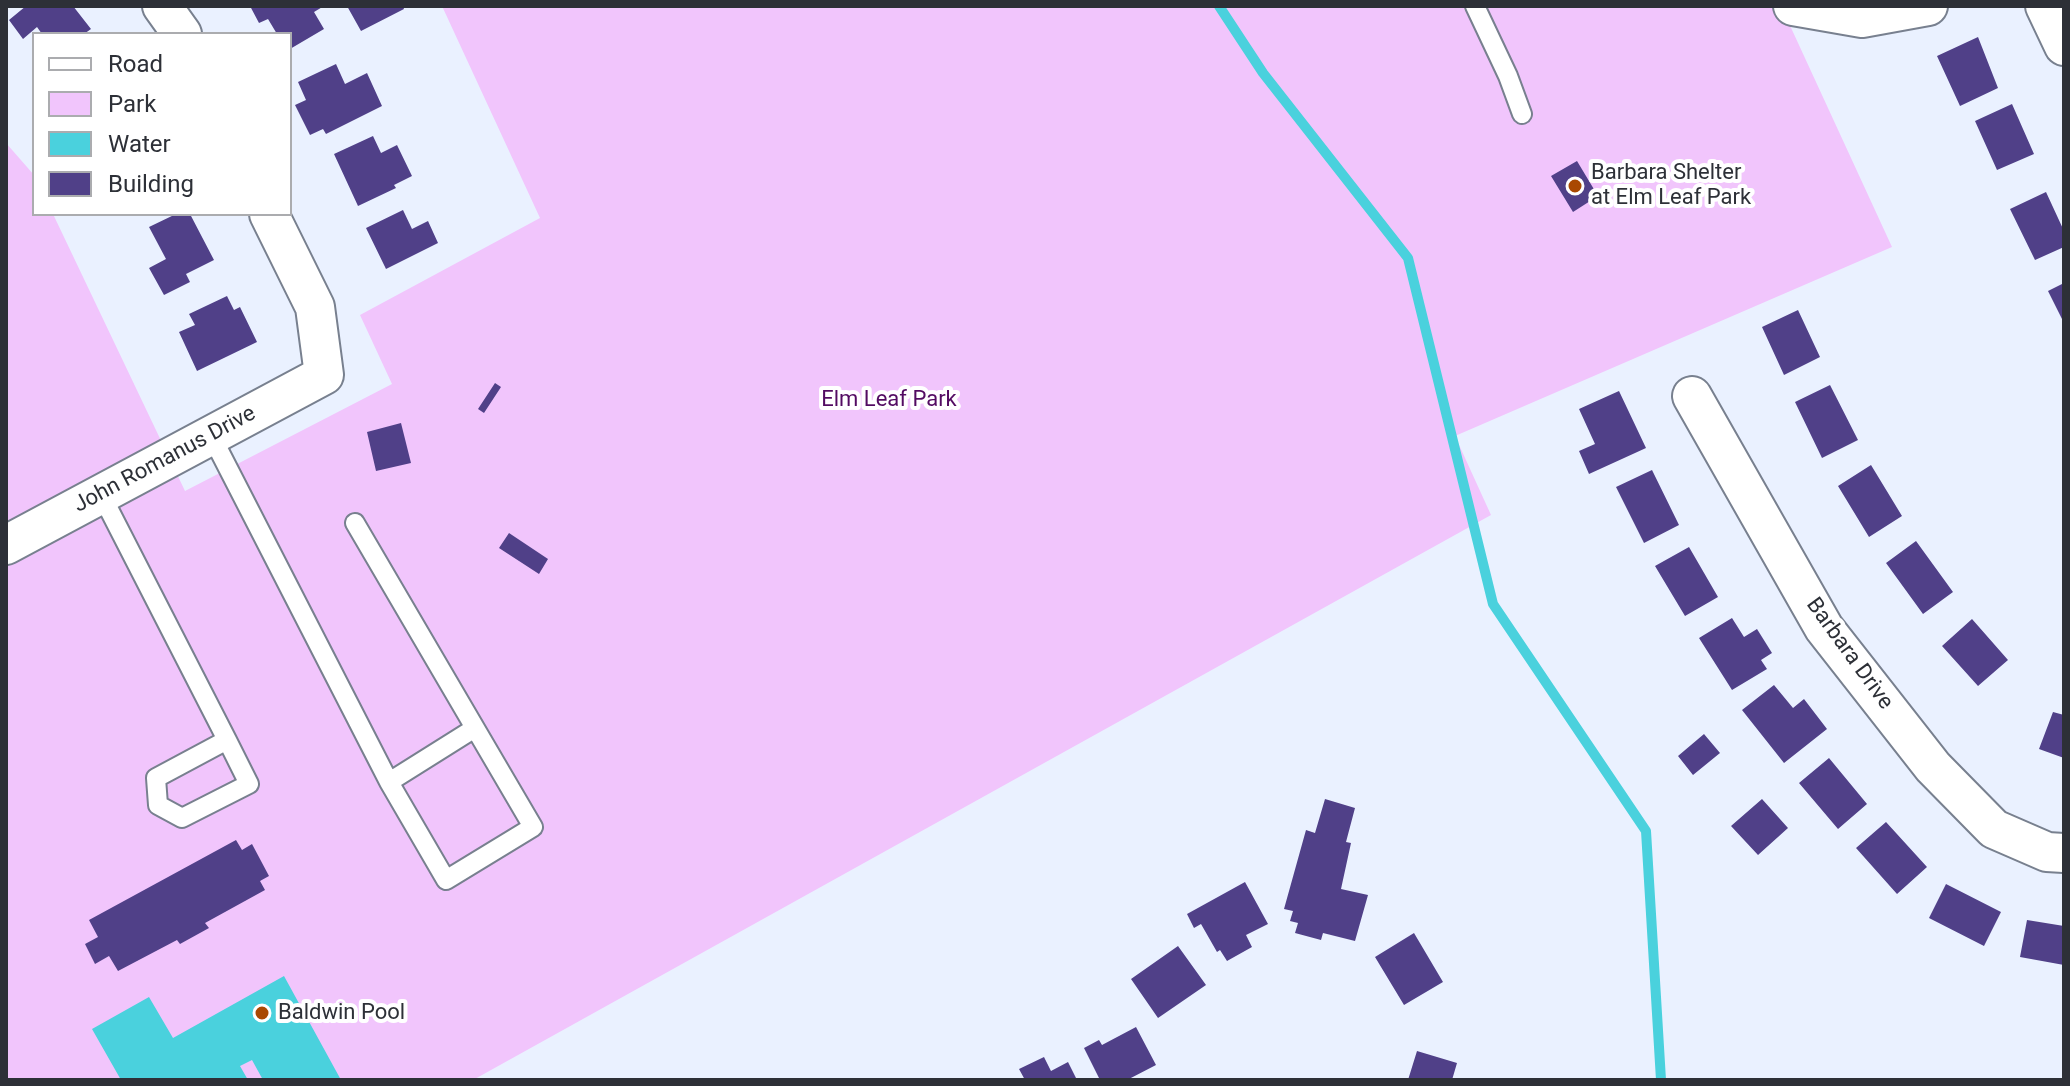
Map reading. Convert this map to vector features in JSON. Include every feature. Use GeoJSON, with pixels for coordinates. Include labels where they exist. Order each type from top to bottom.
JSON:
{"type":"FeatureCollection","features":[{"type":"Feature","properties":{"kind":"street"},"geometry":{"type":"LineString","coordinates":[[162,6],[181,32]]}},
{"type":"Feature","properties":{"kind":"street"},"geometry":{"type":"LineString","coordinates":[[1793,6],[1862,18],[1928,6]]}},
{"type":"Feature","properties":{"kind":"street"},"geometry":{"type":"LineString","coordinates":[[2045,6],[2064,46]]}},
{"type":"Feature","properties":{"kind":"street","name":"John Romanus Drive"},"geometry":{"type":"LineString","coordinates":[[6,545],[324,375],[315,307],[270,216]]}},
{"type":"Feature","properties":{"kind":"street","name":"Barbara Drive"},"geometry":{"type":"LineString","coordinates":[[1692,396],[1824,628],[1933,767],[1994,829],[2047,852],[2064,853]]}},
{"type":"Feature","properties":{"kind":"lane"},"geometry":{"type":"LineString","coordinates":[[1475,6],[1522,114]]}},
{"type":"Feature","properties":{"kind":"lane"},"geometry":{"type":"LineString","coordinates":[[211,435],[389,782],[446,880],[533,827],[355,523]]}},
{"type":"Feature","properties":{"kind":"lane"},"geometry":{"type":"LineString","coordinates":[[101,494],[227,740],[249,784],[182,818],[158,805],[156,778],[227,740]]}},
{"type":"Feature","properties":{"kind":"lane"},"geometry":{"type":"LineString","coordinates":[[389,782],[475,728]]}},
{"type":"Feature","properties":{"kind":"green space","name":"Elm Leaf Park"},"geometry":{"type":"Polygon","coordinates":[[[442,6],[1781,6],[1892,247],[1455,436],[1491,515],[473,1080],[6,1080],[6,143],[32,173],[32,216],[54,216],[185,491],[392,384],[360,315],[540,218],[442,6]]]}},
{"type":"Feature","properties":{"kind":"water","name":"Baldwin Pool"},"geometry":{"type":"Polygon","coordinates":[[[284,976],[341,1080],[263,1080],[252,1060],[240,1066],[248,1080],[121,1080],[92,1029],[149,997],[173,1038],[284,976]]]}},
{"type":"Feature","properties":{"kind":"building"},"geometry":{"type":"Polygon","coordinates":[[[26,6],[73,6],[91,29],[87,32],[41,32],[37,27],[23,39],[9,20],[26,6]]]}},
{"type":"Feature","properties":{"kind":"building"},"geometry":{"type":"Polygon","coordinates":[[[250,6],[324,6],[314,12],[324,29],[292,48],[292,32],[276,32],[268,19],[259,23],[250,6]]]}},
{"type":"Feature","properties":{"kind":"building"},"geometry":{"type":"Polygon","coordinates":[[[347,6],[403,6],[404,9],[361,31],[347,6]]]}},
{"type":"Feature","properties":{"kind":"building"},"geometry":{"type":"Polygon","coordinates":[[[1978,37],[1998,88],[1960,106],[1937,56],[1978,37]]]}},
{"type":"Feature","properties":{"kind":"building"},"geometry":{"type":"Polygon","coordinates":[[[336,64],[345,84],[367,73],[382,106],[326,134],[323,129],[310,135],[295,105],[306,100],[298,82],[336,64]]]}},
{"type":"Feature","properties":{"kind":"building"},"geometry":{"type":"Polygon","coordinates":[[[2012,104],[2034,154],[1997,170],[1975,121],[2012,104]]]}},
{"type":"Feature","properties":{"kind":"building"},"geometry":{"type":"Polygon","coordinates":[[[373,136],[381,153],[397,145],[412,176],[394,185],[396,188],[358,206],[334,154],[373,136]]]}},
{"type":"Feature","properties":{"kind":"building","name":"Barbara Shelter at Elm Leaf Park"},"geometry":{"type":"Polygon","coordinates":[[[1577,161],[1598,196],[1573,212],[1551,176],[1577,161]]]}},
{"type":"Feature","properties":{"kind":"building"},"geometry":{"type":"Polygon","coordinates":[[[2046,192],[2064,231],[2064,247],[2035,260],[2010,209],[2046,192]]]}},
{"type":"Feature","properties":{"kind":"building"},"geometry":{"type":"Polygon","coordinates":[[[403,210],[412,229],[428,221],[438,243],[386,269],[366,228],[403,210]]]}},
{"type":"Feature","properties":{"kind":"building"},"geometry":{"type":"Polygon","coordinates":[[[172,216],[191,216],[214,260],[186,274],[190,282],[164,295],[149,268],[166,259],[149,227],[172,216]]]}},
{"type":"Feature","properties":{"kind":"building"},"geometry":{"type":"Polygon","coordinates":[[[2064,283],[2064,323],[2048,291],[2064,283]]]}},
{"type":"Feature","properties":{"kind":"building"},"geometry":{"type":"Polygon","coordinates":[[[227,296],[234,310],[240,307],[257,342],[197,371],[179,332],[195,325],[189,314],[227,296]]]}},
{"type":"Feature","properties":{"kind":"building"},"geometry":{"type":"Polygon","coordinates":[[[1798,310],[1820,357],[1784,375],[1762,327],[1798,310]]]}},
{"type":"Feature","properties":{"kind":"building"},"geometry":{"type":"Polygon","coordinates":[[[495,383],[501,387],[484,413],[478,409],[495,383]]]}},
{"type":"Feature","properties":{"kind":"building"},"geometry":{"type":"Polygon","coordinates":[[[1830,385],[1858,440],[1822,458],[1795,402],[1830,385]]]}},
{"type":"Feature","properties":{"kind":"building"},"geometry":{"type":"Polygon","coordinates":[[[1619,391],[1646,448],[1589,474],[1579,451],[1595,444],[1579,409],[1619,391]]]}},
{"type":"Feature","properties":{"kind":"building"},"geometry":{"type":"Polygon","coordinates":[[[401,423],[411,463],[376,471],[367,432],[401,423]]]}},
{"type":"Feature","properties":{"kind":"building"},"geometry":{"type":"Polygon","coordinates":[[[1871,465],[1902,516],[1869,537],[1838,486],[1871,465]]]}},
{"type":"Feature","properties":{"kind":"building"},"geometry":{"type":"Polygon","coordinates":[[[1652,470],[1679,525],[1644,543],[1616,487],[1652,470]]]}},
{"type":"Feature","properties":{"kind":"building"},"geometry":{"type":"Polygon","coordinates":[[[509,533],[548,559],[539,574],[499,548],[509,533]]]}},
{"type":"Feature","properties":{"kind":"building"},"geometry":{"type":"Polygon","coordinates":[[[1916,541],[1953,592],[1923,614],[1886,563],[1916,541]]]}},
{"type":"Feature","properties":{"kind":"building"},"geometry":{"type":"Polygon","coordinates":[[[1689,547],[1718,597],[1685,616],[1655,566],[1689,547]]]}},
{"type":"Feature","properties":{"kind":"building"},"geometry":{"type":"Polygon","coordinates":[[[1732,618],[1744,637],[1757,629],[1772,653],[1761,660],[1767,669],[1732,690],[1699,638],[1732,618]]]}},
{"type":"Feature","properties":{"kind":"building"},"geometry":{"type":"Polygon","coordinates":[[[1972,619],[2008,660],[1978,686],[1942,646],[1972,619]]]}},
{"type":"Feature","properties":{"kind":"building"},"geometry":{"type":"Polygon","coordinates":[[[1774,685],[1793,708],[1804,699],[1827,729],[1784,763],[1742,710],[1774,685]]]}},
{"type":"Feature","properties":{"kind":"building"},"geometry":{"type":"Polygon","coordinates":[[[2053,712],[2064,715],[2064,758],[2039,749],[2053,712]]]}},
{"type":"Feature","properties":{"kind":"building"},"geometry":{"type":"Polygon","coordinates":[[[1704,734],[1720,753],[1693,775],[1678,756],[1704,734]]]}},
{"type":"Feature","properties":{"kind":"building"},"geometry":{"type":"Polygon","coordinates":[[[1829,758],[1867,804],[1838,829],[1799,783],[1829,758]]]}},
{"type":"Feature","properties":{"kind":"building"},"geometry":{"type":"Polygon","coordinates":[[[1325,799],[1355,808],[1346,842],[1351,843],[1341,889],[1368,895],[1355,941],[1323,933],[1321,940],[1295,933],[1298,923],[1290,921],[1293,911],[1284,909],[1306,830],[1315,833],[1325,799]]]}},
{"type":"Feature","properties":{"kind":"building"},"geometry":{"type":"Polygon","coordinates":[[[1762,799],[1788,828],[1758,855],[1731,826],[1762,799]]]}},
{"type":"Feature","properties":{"kind":"building"},"geometry":{"type":"Polygon","coordinates":[[[1886,822],[1927,867],[1897,894],[1856,848],[1886,822]]]}},
{"type":"Feature","properties":{"kind":"building"},"geometry":{"type":"Polygon","coordinates":[[[236,840],[242,850],[252,844],[269,876],[260,881],[265,890],[205,923],[209,928],[180,944],[177,940],[118,971],[109,956],[95,964],[85,944],[98,937],[89,920],[236,840]]]}},
{"type":"Feature","properties":{"kind":"building"},"geometry":{"type":"Polygon","coordinates":[[[1245,882],[1268,924],[1246,935],[1252,947],[1227,961],[1220,950],[1217,952],[1201,924],[1194,928],[1187,914],[1245,882]]]}},
{"type":"Feature","properties":{"kind":"building"},"geometry":{"type":"Polygon","coordinates":[[[1946,884],[2001,912],[1984,946],[1929,918],[1946,884]]]}},
{"type":"Feature","properties":{"kind":"building"},"geometry":{"type":"Polygon","coordinates":[[[2027,920],[2064,926],[2064,965],[2020,957],[2027,920]]]}},
{"type":"Feature","properties":{"kind":"building"},"geometry":{"type":"Polygon","coordinates":[[[1414,933],[1443,982],[1404,1005],[1375,957],[1414,933]]]}},
{"type":"Feature","properties":{"kind":"building"},"geometry":{"type":"Polygon","coordinates":[[[1178,946],[1206,985],[1158,1018],[1131,979],[1178,946]]]}},
{"type":"Feature","properties":{"kind":"building"},"geometry":{"type":"Polygon","coordinates":[[[1136,1027],[1156,1065],[1127,1080],[1100,1080],[1084,1048],[1099,1040],[1102,1045],[1136,1027]]]}},
{"type":"Feature","properties":{"kind":"building"},"geometry":{"type":"Polygon","coordinates":[[[1417,1051],[1457,1063],[1452,1080],[1408,1080],[1417,1051]]]}},
{"type":"Feature","properties":{"kind":"building"},"geometry":{"type":"Polygon","coordinates":[[[1044,1057],[1051,1071],[1068,1062],[1077,1080],[1025,1080],[1019,1069],[1044,1057]]]}},
{"type":"Feature","properties":{"kind":"waterway"},"geometry":{"type":"LineString","coordinates":[[1219,6],[1263,73],[1408,258],[1493,604],[1646,831],[1661,1080]]}},
{"type":"Feature","properties":{"kind":"place","name":"Barbara Shelter at Elm Leaf Park"},"geometry":{"type":"Point","coordinates":[1575,186]}},
{"type":"Feature","properties":{"kind":"place","name":"Baldwin Pool"},"geometry":{"type":"Point","coordinates":[262,1013]}}]}
